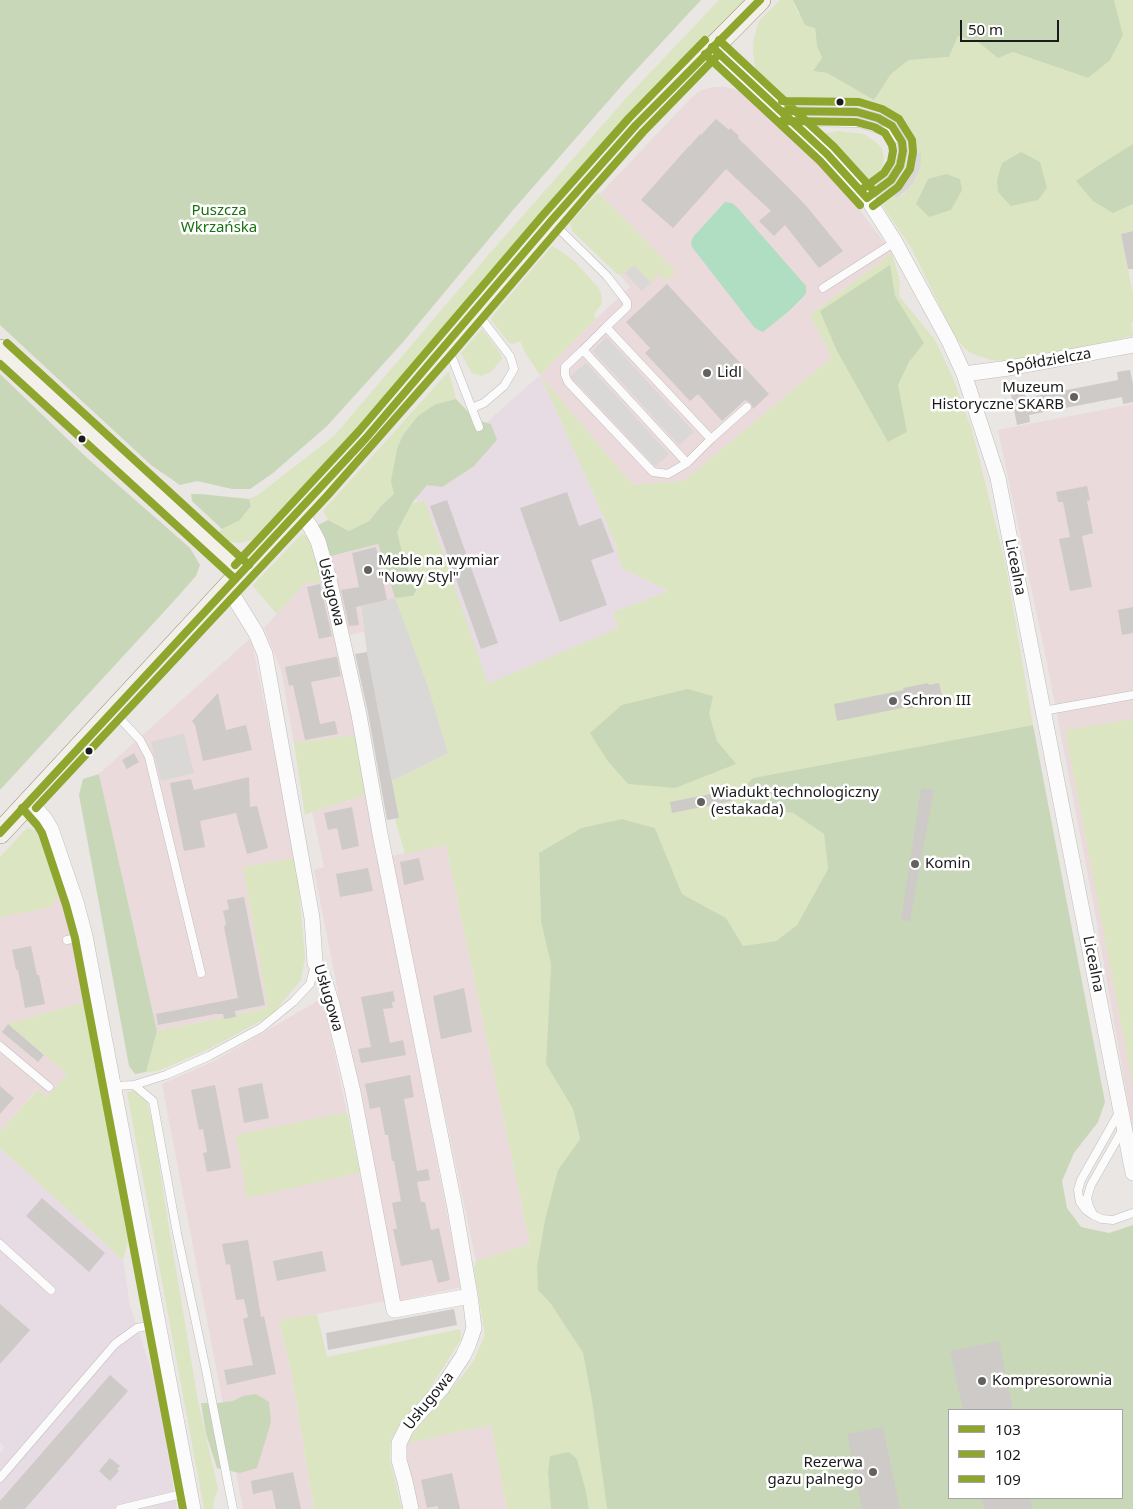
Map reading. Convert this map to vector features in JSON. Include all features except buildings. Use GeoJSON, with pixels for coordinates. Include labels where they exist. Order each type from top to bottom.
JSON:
{"type":"FeatureCollection","features":[{"type":"Feature","properties":{"kind":"main road"},"geometry":{"type":"LineString","coordinates":[[0,833],[366,438],[551,221],[636,125],[760,0]]}},
{"type":"Feature","properties":{"kind":"main road"},"geometry":{"type":"LineString","coordinates":[[0,350],[242,572]]}},
{"type":"Feature","properties":{"kind":"street","name":"Licealna"},"geometry":{"type":"LineString","coordinates":[[712,47],[827,154],[866,198],[895,242],[949,341],[964,374],[998,478],[1133,1173]]}},
{"type":"Feature","properties":{"kind":"street","name":"Spółdzielcza"},"geometry":{"type":"LineString","coordinates":[[964,374],[1009,368],[1133,345]]}},
{"type":"Feature","properties":{"kind":"street","name":"Usługowa"},"geometry":{"type":"LineString","coordinates":[[298,512],[310,526],[318,541],[330,579],[455,1208],[474,1328],[463,1356],[442,1388],[407,1427],[399,1442],[399,1460],[406,1481],[411,1509]]}},
{"type":"Feature","properties":{"kind":"street","name":"Usługowa"},"geometry":{"type":"LineString","coordinates":[[226,589],[232,594],[256,633],[265,654],[312,918],[316,963],[324,978],[332,1004],[353,1092],[394,1310],[470,1296]]}},
{"type":"Feature","properties":{"kind":"street"},"geometry":{"type":"LineString","coordinates":[[29,801],[51,829],[76,902],[85,936],[193,1509]]}},
{"type":"Feature","properties":{"kind":"lane"},"geometry":{"type":"LineString","coordinates":[[782,111],[862,113],[878,118],[892,126],[902,142],[903,158],[896,173],[883,186],[866,198]]}},
{"type":"Feature","properties":{"kind":"lane"},"geometry":{"type":"LineString","coordinates":[[794,122],[859,123],[884,131],[902,142]]}},
{"type":"Feature","properties":{"kind":"lane"},"geometry":{"type":"LineString","coordinates":[[551,221],[607,276],[627,302],[627,307],[565,368],[564,375],[568,382],[653,472],[668,474],[687,463],[747,407]]}},
{"type":"Feature","properties":{"kind":"lane"},"geometry":{"type":"LineString","coordinates":[[823,288],[895,242]]}},
{"type":"Feature","properties":{"kind":"lane"},"geometry":{"type":"LineString","coordinates":[[472,408],[484,403],[504,386],[514,369],[510,356],[474,312]]}},
{"type":"Feature","properties":{"kind":"lane"},"geometry":{"type":"LineString","coordinates":[[606,327],[712,439]]}},
{"type":"Feature","properties":{"kind":"lane"},"geometry":{"type":"LineString","coordinates":[[442,350],[453,360],[479,426]]}},
{"type":"Feature","properties":{"kind":"lane"},"geometry":{"type":"LineString","coordinates":[[583,350],[687,463]]}},
{"type":"Feature","properties":{"kind":"lane"},"geometry":{"type":"LineString","coordinates":[[1043,711],[1133,695]]}},
{"type":"Feature","properties":{"kind":"lane"},"geometry":{"type":"LineString","coordinates":[[112,711],[140,740],[149,757],[201,973]]}},
{"type":"Feature","properties":{"kind":"lane"},"geometry":{"type":"LineString","coordinates":[[67,940],[85,936]]}},
{"type":"Feature","properties":{"kind":"lane"},"geometry":{"type":"LineString","coordinates":[[114,1086],[134,1085],[166,1075],[209,1056],[261,1028],[293,1002],[310,984],[316,963]]}},
{"type":"Feature","properties":{"kind":"lane"},"geometry":{"type":"LineString","coordinates":[[0,1046],[49,1087]]}},
{"type":"Feature","properties":{"kind":"lane"},"geometry":{"type":"LineString","coordinates":[[134,1085],[153,1101],[177,1233],[233,1509]]}},
{"type":"Feature","properties":{"kind":"lane"},"geometry":{"type":"LineString","coordinates":[[1121,1109],[1085,1172],[1079,1185],[1079,1197],[1086,1210],[1096,1218],[1113,1220],[1133,1213]]}},
{"type":"Feature","properties":{"kind":"lane"},"geometry":{"type":"LineString","coordinates":[[1096,1218],[1089,1206],[1087,1198],[1089,1191],[1094,1178],[1124,1127]]}},
{"type":"Feature","properties":{"kind":"lane"},"geometry":{"type":"LineString","coordinates":[[0,1244],[51,1290]]}},
{"type":"Feature","properties":{"kind":"lane"},"geometry":{"type":"LineString","coordinates":[[0,1478],[115,1344],[137,1328],[158,1324]]}},
{"type":"Feature","properties":{"kind":"lane"},"geometry":{"type":"LineString","coordinates":[[120,1509],[190,1492]]}},
{"type":"Feature","properties":{"kind":"shaded area"},"geometry":{"type":"Polygon","coordinates":[[[713,87],[737,90],[749,96],[799,142],[829,172],[850,197],[892,253],[810,315],[832,357],[684,481],[632,485],[540,375],[630,287],[620,275],[650,246],[600,194],[693,96],[702,90],[713,87]]]}},
{"type":"Feature","properties":{"kind":"shaded area"},"geometry":{"type":"Polygon","coordinates":[[[921,152],[921,165],[913,183],[897,198],[888,192],[899,185],[904,179],[912,162],[913,154],[921,152]]]}},
{"type":"Feature","properties":{"kind":"shaded area"},"geometry":{"type":"Polygon","coordinates":[[[634,265],[651,283],[642,291],[625,273],[634,265]]]}},
{"type":"Feature","properties":{"kind":"shaded area"},"geometry":{"type":"Polygon","coordinates":[[[606,337],[694,432],[679,445],[593,351],[606,337]]]}},
{"type":"Feature","properties":{"kind":"shaded area"},"geometry":{"type":"Polygon","coordinates":[[[586,363],[669,454],[655,466],[570,376],[586,363]]]}},
{"type":"Feature","properties":{"kind":"shaded area"},"geometry":{"type":"Polygon","coordinates":[[[540,375],[614,540],[622,568],[669,591],[613,612],[619,631],[488,684],[412,488],[540,375]]]}},
{"type":"Feature","properties":{"kind":"shaded area"},"geometry":{"type":"Polygon","coordinates":[[[1133,404],[1133,1131],[1095,912],[1046,658],[998,430],[1133,404]]]}},
{"type":"Feature","properties":{"kind":"shaded area"},"geometry":{"type":"Polygon","coordinates":[[[378,544],[395,598],[361,606],[364,632],[344,636],[327,557],[378,544]]]}},
{"type":"Feature","properties":{"kind":"shaded area"},"geometry":{"type":"Polygon","coordinates":[[[321,582],[356,735],[294,743],[281,670],[264,628],[304,584],[321,582]]]}},
{"type":"Feature","properties":{"kind":"shaded area"},"geometry":{"type":"Polygon","coordinates":[[[395,598],[428,687],[448,753],[392,781],[367,652],[361,606],[395,598]]]}},
{"type":"Feature","properties":{"kind":"shaded area"},"geometry":{"type":"Polygon","coordinates":[[[251,638],[296,858],[243,867],[269,1008],[157,1031],[99,774],[251,638]]]}},
{"type":"Feature","properties":{"kind":"shaded area"},"geometry":{"type":"Polygon","coordinates":[[[184,733],[194,773],[161,781],[151,742],[184,733]]]}},
{"type":"Feature","properties":{"kind":"shaded area"},"geometry":{"type":"Polygon","coordinates":[[[366,795],[461,1287],[399,1301],[314,870],[324,867],[312,812],[366,795]]]}},
{"type":"Feature","properties":{"kind":"shaded area"},"geometry":{"type":"Polygon","coordinates":[[[446,845],[530,1244],[476,1261],[391,856],[446,845]]]}},
{"type":"Feature","properties":{"kind":"shaded area"},"geometry":{"type":"Polygon","coordinates":[[[65,894],[79,932],[84,1002],[8,1024],[67,1074],[47,1097],[37,1089],[0,1132],[0,912],[65,894]]]}},
{"type":"Feature","properties":{"kind":"shaded area"},"geometry":{"type":"Polygon","coordinates":[[[323,998],[386,1301],[279,1321],[291,1371],[314,1509],[243,1509],[162,1084],[214,1061],[323,998]]]}},
{"type":"Feature","properties":{"kind":"shaded area"},"geometry":{"type":"Polygon","coordinates":[[[0,1148],[123,1260],[130,1306],[157,1387],[177,1509],[0,1509],[0,1453],[5,1447],[0,1443],[0,1148]]]}},
{"type":"Feature","properties":{"kind":"shaded area"},"geometry":{"type":"Polygon","coordinates":[[[491,1425],[507,1509],[415,1509],[403,1444],[491,1425]]]}},
{"type":"Feature","properties":{"kind":"green space","name":"Puszcza Wkrzańska"},"geometry":{"type":"Polygon","coordinates":[[[0,0],[701,0],[624,83],[513,210],[404,341],[327,426],[273,473],[250,489],[232,489],[197,481],[180,485],[151,465],[0,325],[0,0]]]}},
{"type":"Feature","properties":{"kind":"green space"},"geometry":{"type":"Polygon","coordinates":[[[719,0],[751,0],[473,303],[268,532],[252,540],[239,543],[227,541],[216,535],[222,529],[240,520],[251,506],[249,499],[258,495],[334,436],[484,260],[628,96],[719,0]]]}},
{"type":"Feature","properties":{"kind":"green space"},"geometry":{"type":"Polygon","coordinates":[[[780,0],[793,0],[798,13],[815,28],[817,46],[822,58],[814,71],[827,73],[874,100],[891,74],[909,60],[949,57],[958,36],[978,42],[998,58],[1013,52],[1088,78],[1123,35],[1114,0],[1133,0],[1133,231],[1121,234],[1133,294],[1133,322],[1131,323],[1133,336],[1015,362],[991,360],[970,353],[955,338],[912,249],[884,208],[883,198],[888,192],[897,198],[904,194],[913,183],[921,165],[921,152],[913,154],[909,135],[896,116],[869,107],[869,104],[795,105],[786,101],[755,67],[753,49],[757,27],[760,20],[780,0]]]}},
{"type":"Feature","properties":{"kind":"green space"},"geometry":{"type":"Polygon","coordinates":[[[793,0],[1114,0],[1123,35],[1110,60],[1088,78],[1013,52],[998,58],[978,42],[958,36],[949,57],[909,60],[891,74],[874,100],[827,73],[813,71],[822,58],[817,46],[815,28],[805,25],[793,0]]]}},
{"type":"Feature","properties":{"kind":"green space"},"geometry":{"type":"Polygon","coordinates":[[[837,131],[864,134],[878,144],[882,149],[884,159],[881,170],[876,175],[862,180],[853,174],[823,142],[824,134],[837,131]]]}},
{"type":"Feature","properties":{"kind":"green space"},"geometry":{"type":"Polygon","coordinates":[[[1133,144],[1133,204],[1113,213],[1093,201],[1076,181],[1133,144]]]}},
{"type":"Feature","properties":{"kind":"green space"},"geometry":{"type":"Polygon","coordinates":[[[1021,152],[1040,162],[1047,188],[1038,200],[1011,206],[998,192],[997,180],[1002,163],[1021,152]]]}},
{"type":"Feature","properties":{"kind":"green space"},"geometry":{"type":"Polygon","coordinates":[[[946,174],[960,179],[962,190],[951,210],[929,217],[916,204],[928,179],[946,174]]]}},
{"type":"Feature","properties":{"kind":"green space"},"geometry":{"type":"Polygon","coordinates":[[[597,193],[676,272],[666,281],[659,274],[651,283],[634,265],[625,273],[620,275],[616,273],[572,231],[570,223],[597,193]]]}},
{"type":"Feature","properties":{"kind":"green space"},"geometry":{"type":"Polygon","coordinates":[[[725,202],[736,206],[806,286],[804,296],[763,332],[754,327],[692,247],[693,237],[725,202]]]}},
{"type":"Feature","properties":{"kind":"green space"},"geometry":{"type":"Polygon","coordinates":[[[551,240],[489,314],[488,310],[541,243],[551,240]]]}},
{"type":"Feature","properties":{"kind":"green space"},"geometry":{"type":"Polygon","coordinates":[[[552,246],[573,260],[598,287],[602,296],[601,305],[594,314],[596,319],[540,375],[520,341],[512,344],[509,343],[491,318],[552,246]]]}},
{"type":"Feature","properties":{"kind":"green space"},"geometry":{"type":"Polygon","coordinates":[[[892,253],[900,282],[899,296],[935,340],[953,378],[972,430],[1006,566],[1033,725],[753,778],[746,806],[793,813],[824,834],[828,869],[797,925],[776,941],[743,946],[726,918],[682,894],[655,828],[622,819],[581,828],[539,853],[541,922],[551,964],[546,1064],[573,1109],[580,1139],[558,1170],[538,1290],[551,1304],[583,1353],[592,1401],[607,1509],[589,1509],[577,1459],[548,1474],[551,1509],[507,1509],[491,1425],[403,1444],[473,1362],[485,1335],[474,1269],[476,1261],[530,1244],[446,845],[405,854],[395,819],[399,818],[392,781],[448,753],[395,598],[413,596],[397,532],[412,503],[425,501],[488,684],[618,628],[613,612],[669,591],[622,568],[614,540],[540,375],[633,485],[684,481],[832,357],[810,315],[892,253]]]}},
{"type":"Feature","properties":{"kind":"green space"},"geometry":{"type":"Polygon","coordinates":[[[890,265],[895,296],[924,343],[909,362],[898,385],[907,432],[888,442],[836,349],[820,311],[890,265]]]}},
{"type":"Feature","properties":{"kind":"green space"},"geometry":{"type":"Polygon","coordinates":[[[482,329],[501,354],[502,359],[491,372],[481,376],[472,373],[461,353],[482,329]]]}},
{"type":"Feature","properties":{"kind":"green space"},"geometry":{"type":"Polygon","coordinates":[[[449,371],[456,399],[436,404],[394,494],[369,521],[349,531],[328,520],[323,511],[449,371]]]}},
{"type":"Feature","properties":{"kind":"green space"},"geometry":{"type":"Polygon","coordinates":[[[0,374],[86,457],[190,548],[200,565],[196,576],[173,602],[0,790],[0,374]]]}},
{"type":"Feature","properties":{"kind":"green space"},"geometry":{"type":"Polygon","coordinates":[[[456,399],[476,420],[491,424],[497,440],[473,467],[442,487],[427,485],[412,503],[397,532],[404,559],[416,591],[413,596],[395,598],[378,544],[327,557],[318,525],[328,520],[349,531],[369,521],[394,494],[391,481],[397,449],[403,435],[418,416],[436,404],[456,399]]]}},
{"type":"Feature","properties":{"kind":"green space"},"geometry":{"type":"Polygon","coordinates":[[[191,494],[249,499],[251,506],[240,520],[222,529],[192,501],[191,494]]]}},
{"type":"Feature","properties":{"kind":"green space"},"geometry":{"type":"Polygon","coordinates":[[[302,534],[306,536],[313,546],[317,557],[321,582],[304,584],[277,614],[253,585],[302,534]]]}},
{"type":"Feature","properties":{"kind":"green space"},"geometry":{"type":"Polygon","coordinates":[[[687,689],[713,696],[709,714],[717,741],[736,764],[675,788],[628,784],[607,760],[590,733],[622,705],[687,689]]]}},
{"type":"Feature","properties":{"kind":"green space"},"geometry":{"type":"Polygon","coordinates":[[[1133,719],[1133,1086],[1065,730],[1133,719]]]}},
{"type":"Feature","properties":{"kind":"green space"},"geometry":{"type":"Polygon","coordinates":[[[1033,725],[1105,1102],[1098,1122],[1074,1153],[1062,1181],[1067,1208],[1081,1227],[1109,1233],[1133,1225],[1133,1509],[607,1509],[592,1401],[583,1353],[551,1304],[538,1290],[537,1267],[545,1220],[558,1170],[580,1139],[573,1109],[546,1064],[551,964],[541,922],[539,853],[581,828],[622,819],[655,828],[682,894],[726,918],[743,946],[776,941],[797,925],[828,869],[824,834],[793,813],[746,806],[741,790],[753,778],[1033,725]]]}},
{"type":"Feature","properties":{"kind":"green space"},"geometry":{"type":"Polygon","coordinates":[[[356,735],[366,795],[305,815],[294,743],[356,735]]]}},
{"type":"Feature","properties":{"kind":"green space"},"geometry":{"type":"Polygon","coordinates":[[[99,774],[157,1031],[146,1072],[135,1074],[129,1066],[79,795],[83,779],[99,774]]]}},
{"type":"Feature","properties":{"kind":"green space"},"geometry":{"type":"Polygon","coordinates":[[[28,828],[39,832],[47,840],[62,884],[60,893],[52,906],[48,908],[0,917],[0,857],[28,828]]]}},
{"type":"Feature","properties":{"kind":"green space"},"geometry":{"type":"Polygon","coordinates":[[[296,858],[305,958],[301,980],[272,1015],[209,1049],[158,1071],[146,1072],[157,1031],[268,1008],[243,867],[296,858]]]}},
{"type":"Feature","properties":{"kind":"green space"},"geometry":{"type":"Polygon","coordinates":[[[84,1002],[128,1241],[123,1260],[0,1148],[0,1132],[38,1089],[47,1097],[67,1074],[8,1024],[84,1002]]]}},
{"type":"Feature","properties":{"kind":"green space"},"geometry":{"type":"Polygon","coordinates":[[[134,1091],[147,1101],[154,1130],[198,1401],[218,1489],[213,1504],[214,1509],[204,1509],[127,1092],[134,1091]]]}},
{"type":"Feature","properties":{"kind":"green space"},"geometry":{"type":"Polygon","coordinates":[[[347,1112],[360,1173],[247,1198],[236,1135],[347,1112]]]}},
{"type":"Feature","properties":{"kind":"green space"},"geometry":{"type":"Polygon","coordinates":[[[317,1314],[327,1357],[460,1329],[461,1339],[423,1400],[391,1439],[390,1460],[402,1509],[314,1509],[291,1371],[279,1320],[317,1314]]]}},
{"type":"Feature","properties":{"kind":"green space"},"geometry":{"type":"Polygon","coordinates":[[[256,1394],[269,1402],[271,1422],[257,1468],[240,1473],[217,1468],[206,1434],[201,1403],[233,1401],[243,1396],[256,1394]]]}},
{"type":"Feature","properties":{"kind":"green space"},"geometry":{"type":"Polygon","coordinates":[[[569,1452],[577,1459],[589,1509],[551,1509],[548,1474],[550,1456],[569,1452]]]}},
{"type":"Feature","properties":{"kind":"transit line","name":"103"},"geometry":{"type":"LineString","coordinates":[[0,833],[366,438],[551,221],[636,125],[760,0]]}},
{"type":"Feature","properties":{"kind":"transit line","name":"109"},"geometry":{"type":"LineString","coordinates":[[235,565],[359,431],[543,215],[629,118],[705,40]]}},
{"type":"Feature","properties":{"kind":"transit line","name":"109"},"geometry":{"type":"LineString","coordinates":[[719,40],[834,147],[874,191]]}},
{"type":"Feature","properties":{"kind":"transit line","name":"103"},"geometry":{"type":"LineString","coordinates":[[712,47],[827,154],[867,198]]}},
{"type":"Feature","properties":{"kind":"transit line","name":"102"},"geometry":{"type":"LineString","coordinates":[[705,54],[820,161],[860,205]]}},
{"type":"Feature","properties":{"kind":"transit line","name":"102"},"geometry":{"type":"LineString","coordinates":[[36,808],[327,496],[643,132],[719,54]]}},
{"type":"Feature","properties":{"kind":"transit line","name":"109"},"geometry":{"type":"LineString","coordinates":[[782,101],[859,102],[882,109],[899,119],[912,140],[913,152],[910,169],[898,187],[873,206]]}},
{"type":"Feature","properties":{"kind":"transit line","name":"103"},"geometry":{"type":"LineString","coordinates":[[782,111],[857,112],[878,118],[892,126],[902,142],[903,151],[900,166],[891,180],[867,198]]}},
{"type":"Feature","properties":{"kind":"transit line","name":"102"},"geometry":{"type":"LineString","coordinates":[[782,121],[856,122],[874,127],[885,133],[892,145],[891,162],[884,173],[861,190]]}},
{"type":"Feature","properties":{"kind":"transit line","name":"109"},"geometry":{"type":"LineString","coordinates":[[7,343],[249,565]]}},
{"type":"Feature","properties":{"kind":"transit line","name":"102"},"geometry":{"type":"LineString","coordinates":[[0,364],[235,579]]}},
{"type":"Feature","properties":{"kind":"transit line","name":"102"},"geometry":{"type":"LineString","coordinates":[[22,808],[42,833],[75,938],[183,1509]]}},
{"type":"Feature","properties":{"kind":"place","name":"Lidl"},"geometry":{"type":"Point","coordinates":[707,373]}},
{"type":"Feature","properties":{"kind":"place","name":"Muzeum Historyczne SKARB"},"geometry":{"type":"Point","coordinates":[1074,397]}},
{"type":"Feature","properties":{"kind":"place","name":"Meble na wymiar \"Nowy Styl\""},"geometry":{"type":"Point","coordinates":[368,570]}},
{"type":"Feature","properties":{"kind":"place","name":"Schron III"},"geometry":{"type":"Point","coordinates":[893,701]}},
{"type":"Feature","properties":{"kind":"place","name":"Wiadukt technologiczny (estakada)"},"geometry":{"type":"Point","coordinates":[701,802]}},
{"type":"Feature","properties":{"kind":"place","name":"Komin"},"geometry":{"type":"Point","coordinates":[915,864]}},
{"type":"Feature","properties":{"kind":"place","name":"Kompresorownia"},"geometry":{"type":"Point","coordinates":[982,1381]}},
{"type":"Feature","properties":{"kind":"place","name":"Rezerwa gazu palnego"},"geometry":{"type":"Point","coordinates":[873,1472]}}]}
